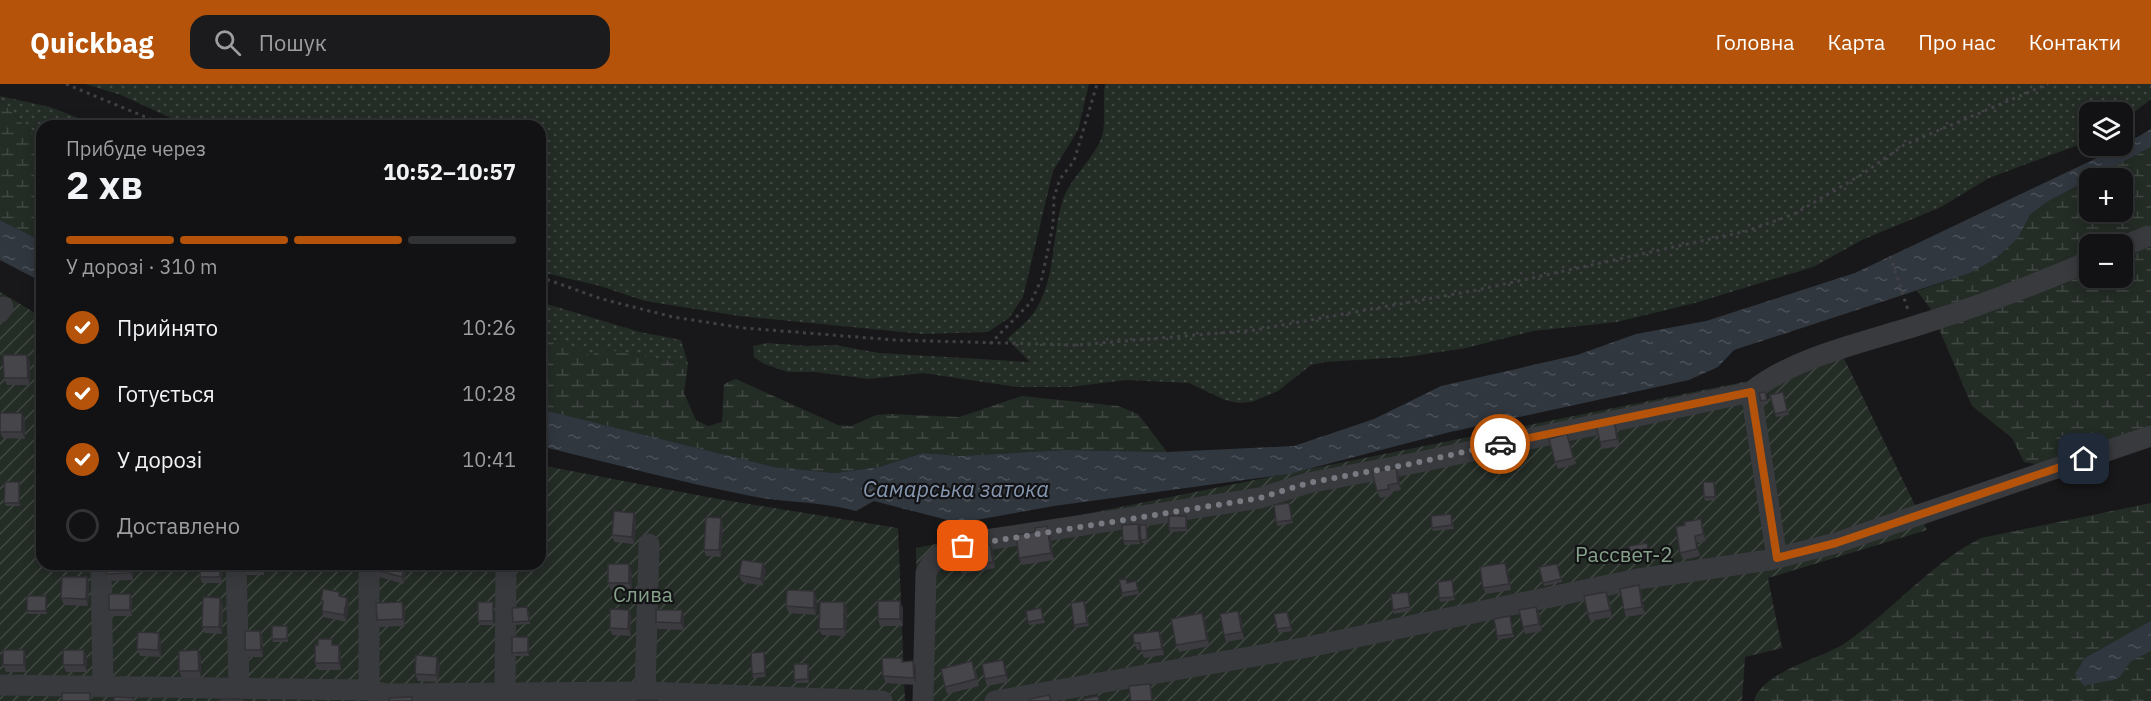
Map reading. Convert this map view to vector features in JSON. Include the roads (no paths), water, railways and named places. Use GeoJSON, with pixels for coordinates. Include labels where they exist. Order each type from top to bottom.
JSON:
{"type":"FeatureCollection","features":[{"type":"Feature","properties":{"kind":"lane"},"geometry":{"type":"LineString","coordinates":[[2133,242],[2148,236]]}},
{"type":"Feature","properties":{"kind":"lane"},"geometry":{"type":"LineString","coordinates":[[924,701],[926,573],[931,561],[947,550],[979,541],[1260,498],[1308,483],[1415,463],[1751,392],[1768,377],[1846,347],[2017,292],[2079,266]]}},
{"type":"Feature","properties":{"kind":"lane"},"geometry":{"type":"LineString","coordinates":[[1751,392],[1777,558]]}},
{"type":"Feature","properties":{"kind":"lane"},"geometry":{"type":"LineString","coordinates":[[995,701],[1308,647],[1638,579],[1777,558],[1836,543],[2151,436]]}},
{"type":"Feature","properties":{"kind":"lane"},"geometry":{"type":"LineString","coordinates":[[645,692],[649,544]]}},
{"type":"Feature","properties":{"kind":"lane"},"geometry":{"type":"LineString","coordinates":[[101,570],[103,687]]}},
{"type":"Feature","properties":{"kind":"lane"},"geometry":{"type":"LineString","coordinates":[[236,570],[239,687]]}},
{"type":"Feature","properties":{"kind":"lane"},"geometry":{"type":"LineString","coordinates":[[370,570],[380,695]]}},
{"type":"Feature","properties":{"kind":"lane"},"geometry":{"type":"LineString","coordinates":[[505,691],[506,570]]}},
{"type":"Feature","properties":{"kind":"lane"},"geometry":{"type":"LineString","coordinates":[[0,685],[239,687],[380,695],[505,691],[645,692],[882,701]]}},
{"type":"Feature","properties":{"kind":"water","name":"Самарська затока"},"geometry":{"type":"Polygon","coordinates":[[[2151,129],[2151,147],[2111,168],[2079,168],[2079,185],[2045,203],[2030,215],[2018,238],[1995,259],[1970,273],[1734,350],[1718,367],[1689,380],[1450,432],[1289,474],[1054,506],[959,523],[874,501],[856,511],[830,505],[751,496],[671,479],[546,448],[546,410],[774,467],[835,473],[879,467],[923,453],[960,456],[1065,450],[1167,452],[1294,446],[1374,419],[1441,386],[1577,355],[1636,334],[1706,321],[1855,273],[2101,156],[2133,156],[2133,140],[2151,129]]]}},
{"type":"Feature","properties":{"kind":"water"},"geometry":{"type":"Polygon","coordinates":[[[0,220],[36,238],[36,279],[0,260],[0,220]]]}},
{"type":"Feature","properties":{"kind":"water"},"geometry":{"type":"Polygon","coordinates":[[[2151,621],[2151,651],[2131,661],[2119,678],[2084,686],[2075,674],[2085,658],[2151,621]]]}},
{"type":"Feature","properties":{"kind":"park label","name":"Рассвет-2"},"geometry":{"type":"Point","coordinates":[1624,555]}},
{"type":"Feature","properties":{"kind":"park label","name":"Слива"},"geometry":{"type":"Point","coordinates":[643,595]}}]}
